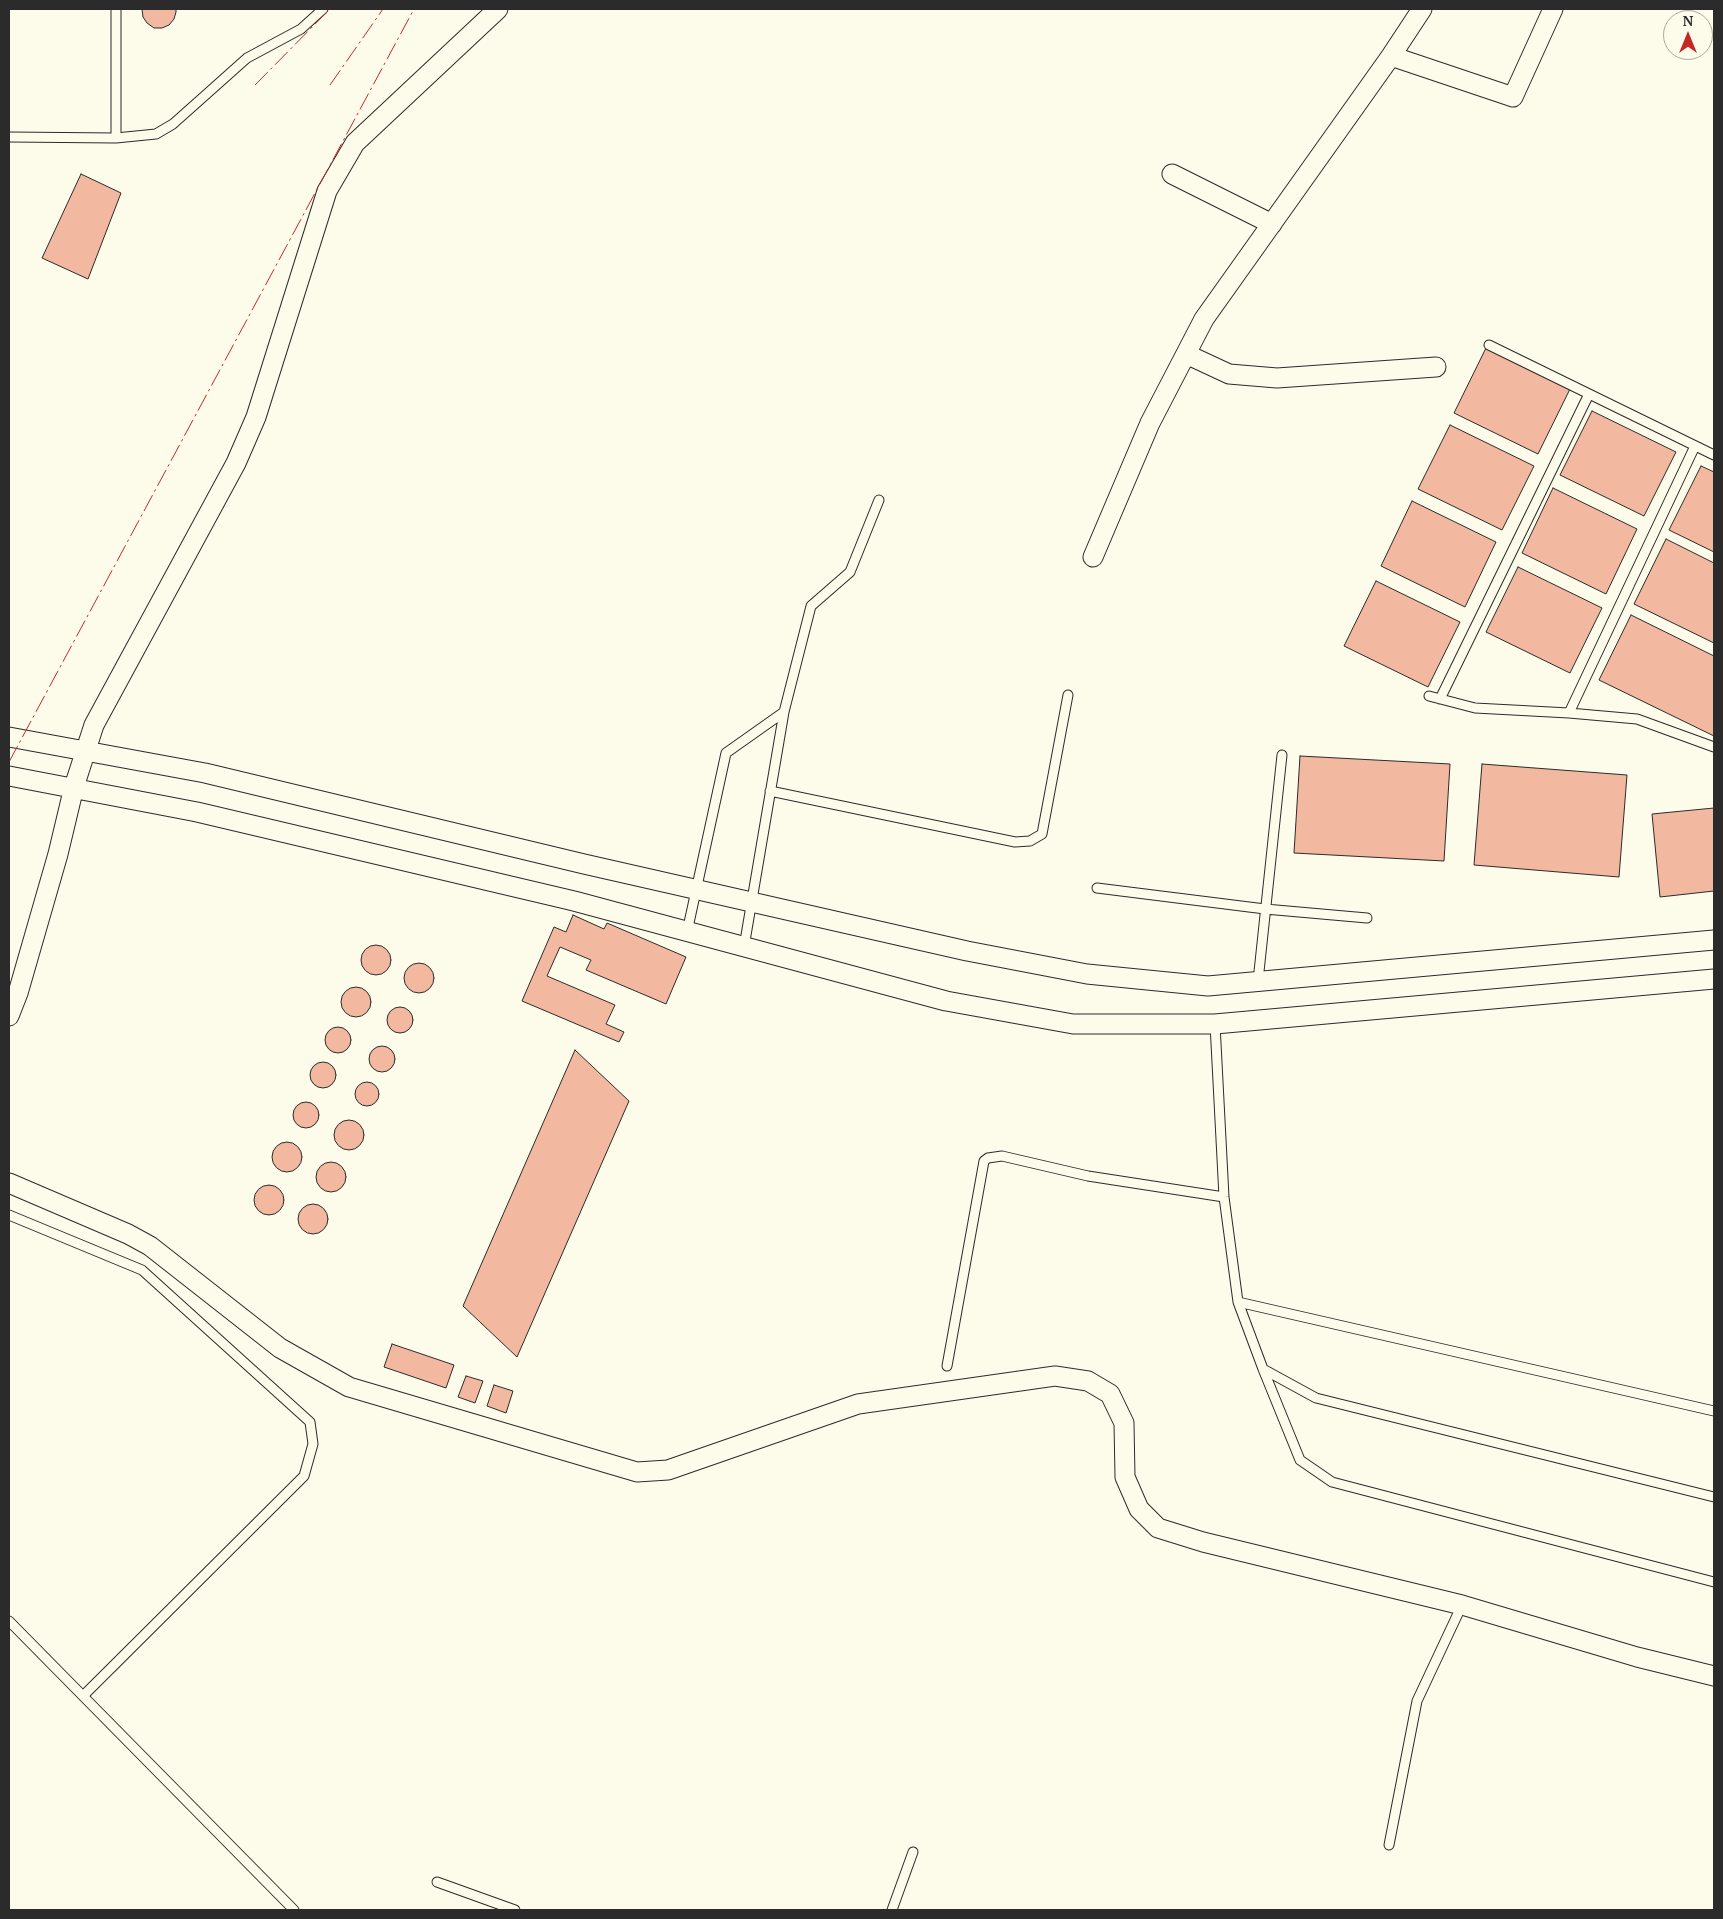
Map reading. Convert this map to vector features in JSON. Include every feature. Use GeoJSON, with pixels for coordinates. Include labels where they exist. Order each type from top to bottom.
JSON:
{"type":"FeatureCollection","features":[{"type":"Feature","properties":{"kind":"street"},"geometry":{"type":"LineString","coordinates":[[9,1016],[18,993],[55,864],[74,787],[94,725],[236,463],[256,417],[327,191],[355,143],[498,9]]}},
{"type":"Feature","properties":{"kind":"street"},"geometry":{"type":"LineString","coordinates":[[1093,557],[1150,423],[1204,319],[1391,56],[1422,9]]}},
{"type":"Feature","properties":{"kind":"street"},"geometry":{"type":"LineString","coordinates":[[1391,56],[1513,97],[1553,9]]}},
{"type":"Feature","properties":{"kind":"street"},"geometry":{"type":"LineString","coordinates":[[1172,174],[1272,224]]}},
{"type":"Feature","properties":{"kind":"street"},"geometry":{"type":"LineString","coordinates":[[1186,354],[1229,374],[1278,378],[1436,367]]}},
{"type":"Feature","properties":{"kind":"street"},"geometry":{"type":"LineString","coordinates":[[9,737],[205,773],[696,890],[967,951],[1087,974],[1208,986],[1714,940]]}},
{"type":"Feature","properties":{"kind":"street"},"geometry":{"type":"LineString","coordinates":[[9,776],[74,787],[206,814],[565,899],[946,1000],[1073,1024],[1215,1024],[1714,980]]}},
{"type":"Feature","properties":{"kind":"street"},"geometry":{"type":"LineString","coordinates":[[9,1183],[128,1234],[150,1246],[280,1348],[349,1387],[637,1472],[668,1470],[858,1404],[1055,1376],[1088,1382],[1110,1394],[1124,1424],[1126,1477],[1139,1509],[1158,1528],[1203,1542],[1462,1605],[1638,1657],[1714,1676]]}},
{"type":"Feature","properties":{"kind":"lane"},"geometry":{"type":"LineString","coordinates":[[116,9],[116,138]]}},
{"type":"Feature","properties":{"kind":"lane"},"geometry":{"type":"LineString","coordinates":[[9,137],[116,138],[156,134],[173,124],[247,58],[301,28],[323,9]]}},
{"type":"Feature","properties":{"kind":"lane"},"geometry":{"type":"LineString","coordinates":[[1490,345],[1714,455]]}},
{"type":"Feature","properties":{"kind":"lane"},"geometry":{"type":"LineString","coordinates":[[1440,699],[1589,394]]}},
{"type":"Feature","properties":{"kind":"lane"},"geometry":{"type":"LineString","coordinates":[[1569,712],[1695,446]]}},
{"type":"Feature","properties":{"kind":"lane"},"geometry":{"type":"LineString","coordinates":[[744,947],[784,712],[811,606],[850,572],[879,500]]}},
{"type":"Feature","properties":{"kind":"lane"},"geometry":{"type":"LineString","coordinates":[[770,792],[1015,842],[1030,841],[1042,834],[1068,695]]}},
{"type":"Feature","properties":{"kind":"lane"},"geometry":{"type":"LineString","coordinates":[[1429,696],[1475,708],[1569,712],[1637,719],[1714,747]]}},
{"type":"Feature","properties":{"kind":"lane"},"geometry":{"type":"LineString","coordinates":[[687,932],[726,752],[784,712]]}},
{"type":"Feature","properties":{"kind":"lane"},"geometry":{"type":"LineString","coordinates":[[1258,981],[1282,754]]}},
{"type":"Feature","properties":{"kind":"lane"},"geometry":{"type":"LineString","coordinates":[[1097,888],[1265,909],[1367,918]]}},
{"type":"Feature","properties":{"kind":"lane"},"geometry":{"type":"LineString","coordinates":[[1215,1024],[1224,1197],[1238,1302],[1300,1460],[1332,1482],[1714,1582]]}},
{"type":"Feature","properties":{"kind":"lane"},"geometry":{"type":"LineString","coordinates":[[947,1366],[984,1162],[988,1158],[1002,1156],[1088,1176],[1224,1197]]}},
{"type":"Feature","properties":{"kind":"lane"},"geometry":{"type":"LineString","coordinates":[[9,1215],[142,1270],[310,1422],[313,1444],[304,1476],[83,1696]]}},
{"type":"Feature","properties":{"kind":"lane"},"geometry":{"type":"LineString","coordinates":[[1238,1302],[1714,1411]]}},
{"type":"Feature","properties":{"kind":"lane"},"geometry":{"type":"LineString","coordinates":[[1263,1369],[1316,1398],[1714,1497]]}},
{"type":"Feature","properties":{"kind":"lane"},"geometry":{"type":"LineString","coordinates":[[1389,1845],[1417,1701],[1462,1605]]}},
{"type":"Feature","properties":{"kind":"lane"},"geometry":{"type":"LineString","coordinates":[[9,1621],[294,1910]]}},
{"type":"Feature","properties":{"kind":"lane"},"geometry":{"type":"LineString","coordinates":[[892,1910],[913,1852]]}},
{"type":"Feature","properties":{"kind":"lane"},"geometry":{"type":"LineString","coordinates":[[437,1882],[514,1910]]}},
{"type":"Feature","properties":{"kind":"building"},"geometry":{"type":"Polygon","coordinates":[[[142,9],[176,9],[176,12],[174,19],[169,25],[162,28],[154,28],[143,17],[142,9]]]}},
{"type":"Feature","properties":{"kind":"building"},"geometry":{"type":"Polygon","coordinates":[[[81,174],[121,193],[88,279],[42,258],[81,174]]]}},
{"type":"Feature","properties":{"kind":"building"},"geometry":{"type":"Polygon","coordinates":[[[1486,348],[1570,389],[1538,454],[1454,413],[1486,348]]]}},
{"type":"Feature","properties":{"kind":"building"},"geometry":{"type":"Polygon","coordinates":[[[1592,411],[1676,452],[1644,516],[1560,475],[1592,411]]]}},
{"type":"Feature","properties":{"kind":"building"},"geometry":{"type":"Polygon","coordinates":[[[1450,425],[1534,466],[1502,530],[1418,489],[1450,425]]]}},
{"type":"Feature","properties":{"kind":"building"},"geometry":{"type":"Polygon","coordinates":[[[1701,466],[1714,472],[1714,552],[1669,530],[1701,466]]]}},
{"type":"Feature","properties":{"kind":"building"},"geometry":{"type":"Polygon","coordinates":[[[1553,488],[1637,529],[1606,594],[1522,553],[1553,488]]]}},
{"type":"Feature","properties":{"kind":"building"},"geometry":{"type":"Polygon","coordinates":[[[1412,501],[1496,542],[1465,607],[1381,566],[1412,501]]]}},
{"type":"Feature","properties":{"kind":"building"},"geometry":{"type":"Polygon","coordinates":[[[1666,539],[1714,563],[1714,643],[1634,604],[1666,539]]]}},
{"type":"Feature","properties":{"kind":"building"},"geometry":{"type":"Polygon","coordinates":[[[1518,567],[1602,608],[1570,673],[1486,632],[1518,567]]]}},
{"type":"Feature","properties":{"kind":"building"},"geometry":{"type":"Polygon","coordinates":[[[1376,581],[1460,622],[1428,687],[1344,646],[1376,581]]]}},
{"type":"Feature","properties":{"kind":"building"},"geometry":{"type":"Polygon","coordinates":[[[1631,615],[1714,656],[1714,736],[1599,680],[1631,615]]]}},
{"type":"Feature","properties":{"kind":"building"},"geometry":{"type":"Polygon","coordinates":[[[1300,756],[1450,764],[1444,861],[1294,853],[1300,756]]]}},
{"type":"Feature","properties":{"kind":"building"},"geometry":{"type":"Polygon","coordinates":[[[1482,764],[1627,775],[1619,877],[1474,865],[1482,764]]]}},
{"type":"Feature","properties":{"kind":"building"},"geometry":{"type":"Polygon","coordinates":[[[1714,808],[1714,891],[1660,897],[1652,814],[1714,808]]]}},
{"type":"Feature","properties":{"kind":"building"},"geometry":{"type":"Polygon","coordinates":[[[573,915],[604,929],[607,923],[686,957],[666,1004],[586,970],[591,960],[560,947],[547,976],[615,1005],[606,1024],[624,1032],[619,1042],[522,1001],[554,927],[566,932],[573,915]]]}},
{"type":"Feature","properties":{"kind":"building"},"geometry":{"type":"Polygon","coordinates":[[[376,945],[387,949],[391,960],[387,971],[376,975],[365,971],[361,960],[365,949],[376,945]]]}},
{"type":"Feature","properties":{"kind":"building"},"geometry":{"type":"Polygon","coordinates":[[[419,963],[430,967],[434,978],[430,989],[419,993],[408,989],[404,978],[408,967],[419,963]]]}},
{"type":"Feature","properties":{"kind":"building"},"geometry":{"type":"Polygon","coordinates":[[[356,987],[367,991],[371,1002],[367,1013],[356,1017],[345,1013],[341,1002],[345,991],[356,987]]]}},
{"type":"Feature","properties":{"kind":"building"},"geometry":{"type":"Polygon","coordinates":[[[400,1007],[409,1011],[413,1020],[409,1029],[400,1033],[391,1029],[387,1020],[391,1011],[400,1007]]]}},
{"type":"Feature","properties":{"kind":"building"},"geometry":{"type":"Polygon","coordinates":[[[338,1027],[347,1031],[351,1040],[347,1049],[338,1053],[329,1049],[325,1040],[329,1031],[338,1027]]]}},
{"type":"Feature","properties":{"kind":"building"},"geometry":{"type":"Polygon","coordinates":[[[382,1046],[391,1050],[395,1059],[391,1068],[382,1072],[373,1068],[369,1059],[373,1050],[382,1046]]]}},
{"type":"Feature","properties":{"kind":"building"},"geometry":{"type":"Polygon","coordinates":[[[575,1050],[629,1101],[517,1357],[463,1306],[575,1050]]]}},
{"type":"Feature","properties":{"kind":"building"},"geometry":{"type":"Polygon","coordinates":[[[323,1062],[332,1066],[336,1075],[332,1084],[323,1088],[314,1084],[310,1075],[314,1066],[323,1062]]]}},
{"type":"Feature","properties":{"kind":"building"},"geometry":{"type":"Polygon","coordinates":[[[362,1082],[372,1082],[379,1089],[379,1099],[372,1106],[362,1106],[355,1099],[355,1089],[362,1082]]]}},
{"type":"Feature","properties":{"kind":"building"},"geometry":{"type":"Polygon","coordinates":[[[306,1102],[315,1106],[319,1115],[315,1124],[306,1128],[297,1124],[293,1115],[297,1106],[306,1102]]]}},
{"type":"Feature","properties":{"kind":"building"},"geometry":{"type":"Polygon","coordinates":[[[349,1120],[360,1124],[364,1135],[360,1146],[349,1150],[338,1146],[334,1135],[338,1124],[349,1120]]]}},
{"type":"Feature","properties":{"kind":"building"},"geometry":{"type":"Polygon","coordinates":[[[287,1142],[298,1146],[302,1157],[298,1168],[287,1172],[276,1168],[272,1157],[276,1146],[287,1142]]]}},
{"type":"Feature","properties":{"kind":"building"},"geometry":{"type":"Polygon","coordinates":[[[331,1162],[342,1166],[346,1177],[342,1188],[331,1192],[320,1188],[316,1177],[320,1166],[331,1162]]]}},
{"type":"Feature","properties":{"kind":"building"},"geometry":{"type":"Polygon","coordinates":[[[269,1185],[280,1189],[284,1200],[280,1211],[269,1215],[258,1211],[254,1200],[258,1189],[269,1185]]]}},
{"type":"Feature","properties":{"kind":"building"},"geometry":{"type":"Polygon","coordinates":[[[313,1204],[324,1208],[328,1219],[324,1230],[313,1234],[302,1230],[298,1219],[302,1208],[313,1204]]]}},
{"type":"Feature","properties":{"kind":"building"},"geometry":{"type":"Polygon","coordinates":[[[392,1344],[454,1365],[446,1388],[384,1367],[392,1344]]]}},
{"type":"Feature","properties":{"kind":"building"},"geometry":{"type":"Polygon","coordinates":[[[466,1376],[483,1381],[475,1403],[458,1397],[466,1376]]]}},
{"type":"Feature","properties":{"kind":"building"},"geometry":{"type":"Polygon","coordinates":[[[494,1385],[513,1391],[506,1413],[487,1406],[494,1385]]]}},
{"type":"Feature","properties":{"kind":"power"},"geometry":{"type":"LineString","coordinates":[[255,85],[330,9]]}},
{"type":"Feature","properties":{"kind":"power"},"geometry":{"type":"LineString","coordinates":[[330,85],[383,9]]}},
{"type":"Feature","properties":{"kind":"power"},"geometry":{"type":"LineString","coordinates":[[9,762],[414,9]]}}]}
